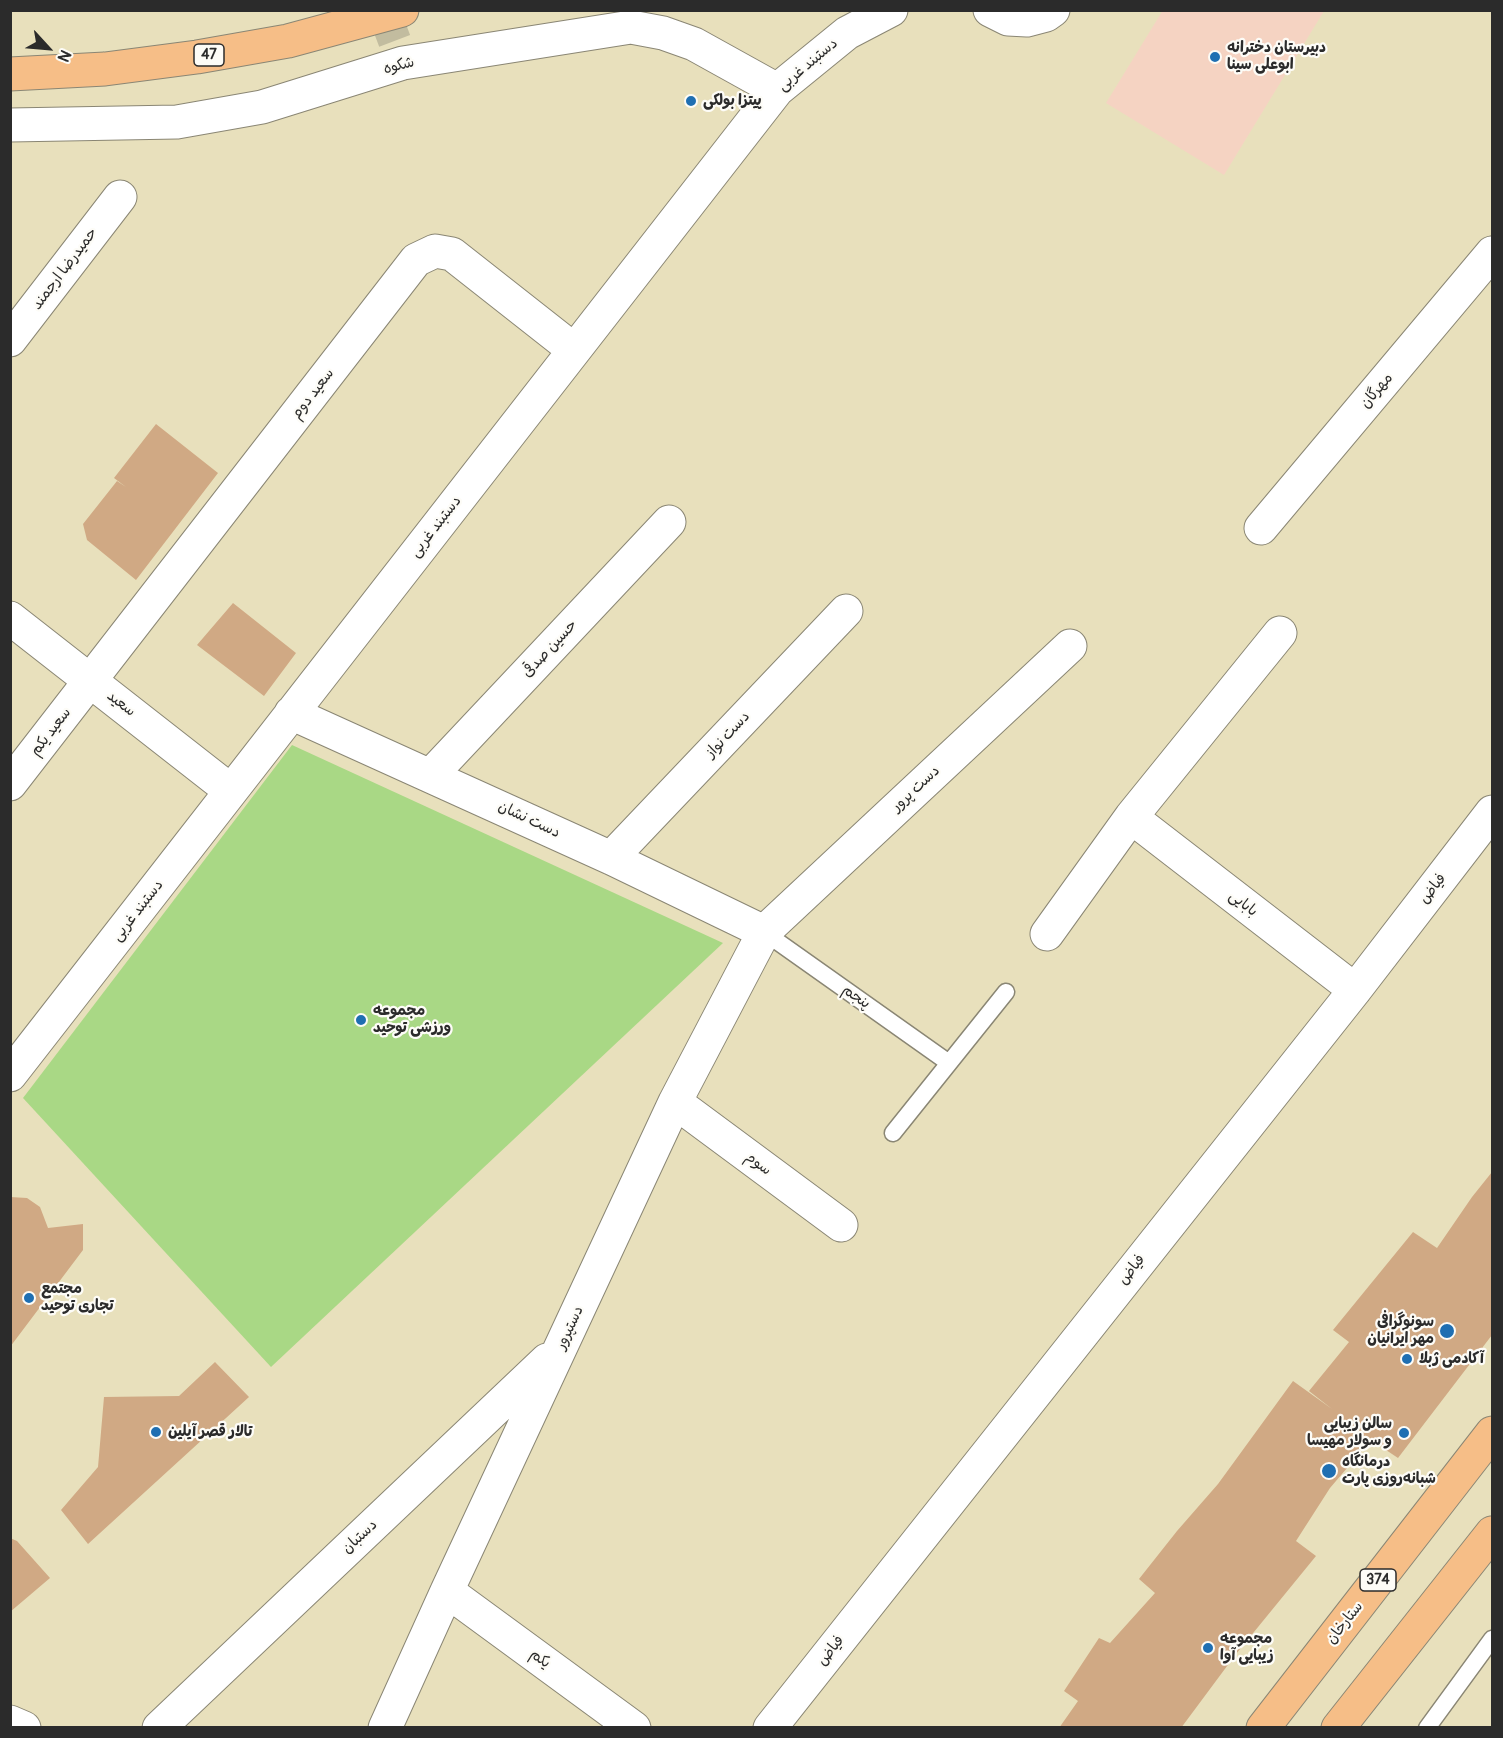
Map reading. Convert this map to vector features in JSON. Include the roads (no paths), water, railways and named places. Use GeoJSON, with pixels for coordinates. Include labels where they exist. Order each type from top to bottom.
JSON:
{"type":"FeatureCollection","features":[{"type":"Feature","properties":{"kind":"main road","name":"47"},"geometry":{"type":"LineString","coordinates":[[10,74],[105,69],[197,57],[288,41],[402,10]]}},
{"type":"Feature","properties":{"kind":"main road","name":"ستارخان"},"geometry":{"type":"LineString","coordinates":[[1263,1728],[1492,1433]]}},
{"type":"Feature","properties":{"kind":"main road"},"geometry":{"type":"LineString","coordinates":[[1338,1728],[1492,1533]]}},
{"type":"Feature","properties":{"kind":"street","name":"دستبند غربی"},"geometry":{"type":"LineString","coordinates":[[10,1075],[777,90],[847,33],[891,10]]}},
{"type":"Feature","properties":{"kind":"street"},"geometry":{"type":"LineString","coordinates":[[990,10],[1008,18],[1028,20],[1046,15],[1053,10]]}},
{"type":"Feature","properties":{"kind":"street","name":"شکوه"},"geometry":{"type":"LineString","coordinates":[[10,125],[177,122],[262,107],[403,63],[631,27],[663,33],[694,44],[777,90]]}},
{"type":"Feature","properties":{"kind":"street","name":"حمیدرضا ارجمند"},"geometry":{"type":"LineString","coordinates":[[10,340],[120,197]]}},
{"type":"Feature","properties":{"kind":"street","name":"سعید دوم"},"geometry":{"type":"LineString","coordinates":[[91,681],[416,260],[435,251],[452,254],[574,350]]}},
{"type":"Feature","properties":{"kind":"street","name":"مهرگان"},"geometry":{"type":"LineString","coordinates":[[1261,528],[1492,253]]}},
{"type":"Feature","properties":{"kind":"street","name":"حسین صدقی"},"geometry":{"type":"LineString","coordinates":[[431,776],[669,522]]}},
{"type":"Feature","properties":{"kind":"street","name":"دست نواز"},"geometry":{"type":"LineString","coordinates":[[611,858],[846,611]]}},
{"type":"Feature","properties":{"kind":"street","name":"سعید"},"geometry":{"type":"LineString","coordinates":[[10,618],[231,791]]}},
{"type":"Feature","properties":{"kind":"street"},"geometry":{"type":"LineString","coordinates":[[1047,934],[1131,818],[1280,633]]}},
{"type":"Feature","properties":{"kind":"street","name":"دست پرور"},"geometry":{"type":"LineString","coordinates":[[764,932],[1070,646]]}},
{"type":"Feature","properties":{"kind":"street","name":"سعید یکم"},"geometry":{"type":"LineString","coordinates":[[10,784],[91,681]]}},
{"type":"Feature","properties":{"kind":"street","name":"دست نشان"},"geometry":{"type":"LineString","coordinates":[[291,713],[611,858],[764,932]]}},
{"type":"Feature","properties":{"kind":"street","name":"فیاض"},"geometry":{"type":"LineString","coordinates":[[770,1728],[1354,990],[1492,812]]}},
{"type":"Feature","properties":{"kind":"street","name":"بابایی"},"geometry":{"type":"LineString","coordinates":[[1131,818],[1354,990]]}},
{"type":"Feature","properties":{"kind":"street","name":"دستپرور"},"geometry":{"type":"LineString","coordinates":[[385,1728],[675,1102],[764,932]]}},
{"type":"Feature","properties":{"kind":"street","name":"سوم"},"geometry":{"type":"LineString","coordinates":[[675,1102],[841,1225]]}},
{"type":"Feature","properties":{"kind":"street","name":"دستبان"},"geometry":{"type":"LineString","coordinates":[[159,1728],[562,1346]]}},
{"type":"Feature","properties":{"kind":"street","name":"یکم"},"geometry":{"type":"LineString","coordinates":[[447,1591],[634,1728]]}},
{"type":"Feature","properties":{"kind":"street"},"geometry":{"type":"LineString","coordinates":[[10,1722],[24,1728]]}},
{"type":"Feature","properties":{"kind":"lane","name":"پنجم"},"geometry":{"type":"LineString","coordinates":[[764,932],[949,1063]]}},
{"type":"Feature","properties":{"kind":"lane"},"geometry":{"type":"LineString","coordinates":[[893,1133],[1006,992]]}},
{"type":"Feature","properties":{"kind":"lane"},"geometry":{"type":"LineString","coordinates":[[1427,1728],[1492,1639]]}},
{"type":"Feature","properties":{"kind":"tunnel"},"geometry":{"type":"LineString","coordinates":[[383,10],[403,63]]}},
{"type":"Feature","properties":{"kind":"place","name":"دبیرستان دخترانه ابوعلی سینا"},"geometry":{"type":"Point","coordinates":[1215,57]}},
{"type":"Feature","properties":{"kind":"place","name":"پیتزا بولکی"},"geometry":{"type":"Point","coordinates":[691,101]}},
{"type":"Feature","properties":{"kind":"place","name":"مجموعه ورزشی توحید"},"geometry":{"type":"Point","coordinates":[361,1020]}},
{"type":"Feature","properties":{"kind":"place","name":"مجتمع تجاری توحید"},"geometry":{"type":"Point","coordinates":[29,1298]}},
{"type":"Feature","properties":{"kind":"place","name":"سونوگرافی مهر ایرانیان"},"geometry":{"type":"Point","coordinates":[1447,1331]}},
{"type":"Feature","properties":{"kind":"place","name":"آکادمی ژبلا"},"geometry":{"type":"Point","coordinates":[1407,1359]}},
{"type":"Feature","properties":{"kind":"place","name":"تالار قصر آیلین"},"geometry":{"type":"Point","coordinates":[156,1432]}},
{"type":"Feature","properties":{"kind":"place","name":"سالن زیبایی و سولار مهیسا"},"geometry":{"type":"Point","coordinates":[1404,1433]}},
{"type":"Feature","properties":{"kind":"place","name":"درمانگاه شبانه‌روزی پارت"},"geometry":{"type":"Point","coordinates":[1329,1471]}},
{"type":"Feature","properties":{"kind":"place","name":"مجموعه زیبایی آوا"},"geometry":{"type":"Point","coordinates":[1208,1648]}}]}
